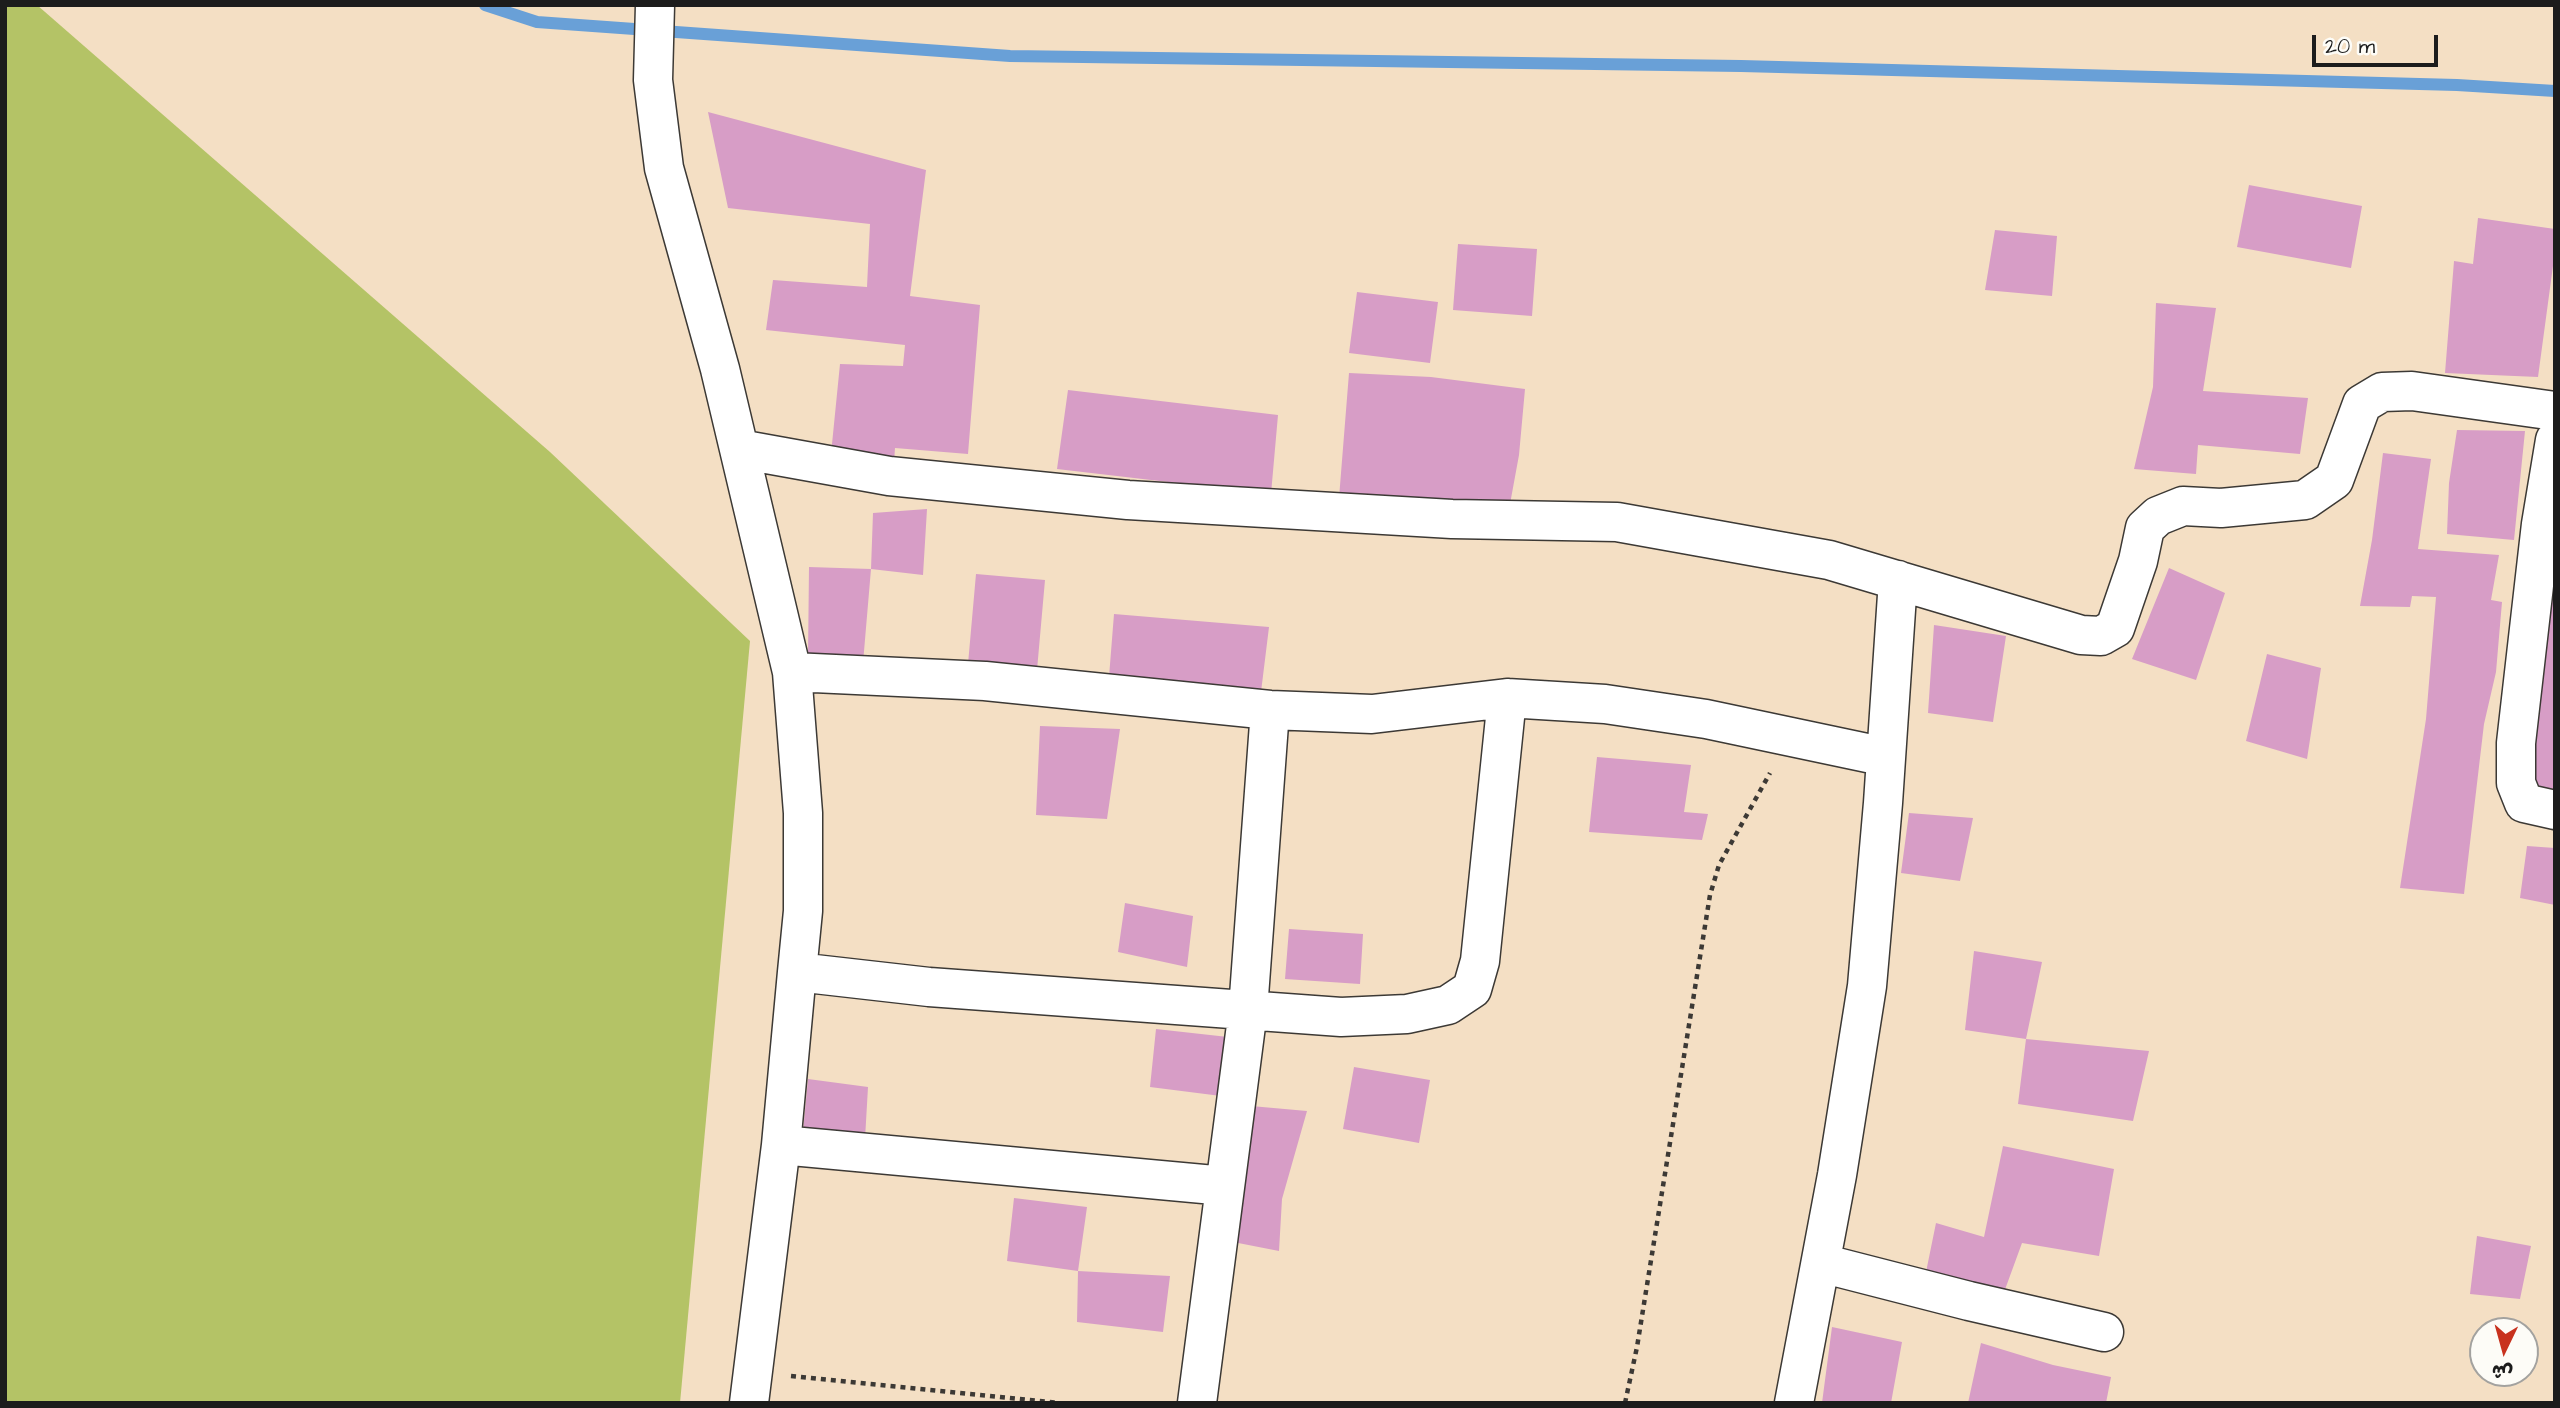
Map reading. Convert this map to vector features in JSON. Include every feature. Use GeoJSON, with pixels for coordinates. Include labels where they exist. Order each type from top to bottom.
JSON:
{"type":"FeatureCollection","features":[{"type":"Feature","properties":{"kind":"street"},"geometry":{"type":"LineString","coordinates":[[654,5],[653,80],[664,168],[720,369],[792,672],[803,813],[803,911],[781,1145],[751,1387]]}},
{"type":"Feature","properties":{"kind":"street"},"geometry":{"type":"LineString","coordinates":[[739,449],[889,476],[1128,500],[1452,519],[1617,522],[1829,560],[2081,635],[2101,636],[2115,628],[2138,561],[2145,528],[2158,516],[2183,506],[2221,508],[2305,500],[2334,480],[2362,404],[2382,392],[2412,391],[2555,411]]}},
{"type":"Feature","properties":{"kind":"street"},"geometry":{"type":"LineString","coordinates":[[2555,440],[2541,524],[2516,743],[2516,783],[2524,803],[2555,810]]}},
{"type":"Feature","properties":{"kind":"street"},"geometry":{"type":"LineString","coordinates":[[1794,1403],[1821,1263],[1867,986],[1898,580]]}},
{"type":"Feature","properties":{"kind":"street"},"geometry":{"type":"LineString","coordinates":[[792,672],[985,681],[1270,710],[1372,714],[1507,698],[1605,704],[1791,736],[1886,757]]}},
{"type":"Feature","properties":{"kind":"street"},"geometry":{"type":"LineString","coordinates":[[797,972],[929,987],[1341,1017],[1407,1014],[1448,1005],[1472,989],[1480,961],[1507,698]]}},
{"type":"Feature","properties":{"kind":"street"},"geometry":{"type":"LineString","coordinates":[[1197,1403],[1248,1010],[1270,710]]}},
{"type":"Feature","properties":{"kind":"street"},"geometry":{"type":"LineString","coordinates":[[781,1145],[1225,1186]]}},
{"type":"Feature","properties":{"kind":"street"},"geometry":{"type":"LineString","coordinates":[[1821,1263],[1942,1295],[2104,1332]]}},
{"type":"Feature","properties":{"kind":"path"},"geometry":{"type":"LineString","coordinates":[[1625,1403],[1637,1347],[1710,895],[1719,865],[1736,831],[1791,736]]}},
{"type":"Feature","properties":{"kind":"path"},"geometry":{"type":"LineString","coordinates":[[751,1387],[1059,1403]]}},
{"type":"Feature","properties":{"kind":"green space"},"geometry":{"type":"Polygon","coordinates":[[[5,5],[37,5],[550,452],[750,641],[680,1403],[5,1403],[5,5]]]}},
{"type":"Feature","properties":{"kind":"building"},"geometry":{"type":"Polygon","coordinates":[[[708,112],[926,170],[910,296],[980,305],[968,454],[895,448],[894,462],[831,454],[840,364],[903,366],[905,345],[766,330],[773,280],[867,287],[870,224],[728,208],[708,112]]]}},
{"type":"Feature","properties":{"kind":"building"},"geometry":{"type":"Polygon","coordinates":[[[2249,185],[2362,206],[2351,268],[2237,247],[2249,185]]]}},
{"type":"Feature","properties":{"kind":"building"},"geometry":{"type":"Polygon","coordinates":[[[2478,218],[2555,229],[2555,251],[2538,377],[2445,373],[2454,261],[2473,264],[2478,218]]]}},
{"type":"Feature","properties":{"kind":"building"},"geometry":{"type":"Polygon","coordinates":[[[1995,230],[2057,236],[2052,296],[1985,290],[1995,230]]]}},
{"type":"Feature","properties":{"kind":"building"},"geometry":{"type":"Polygon","coordinates":[[[1458,244],[1537,249],[1532,316],[1453,310],[1458,244]]]}},
{"type":"Feature","properties":{"kind":"building"},"geometry":{"type":"Polygon","coordinates":[[[1357,292],[1438,302],[1430,363],[1349,353],[1357,292]]]}},
{"type":"Feature","properties":{"kind":"building"},"geometry":{"type":"Polygon","coordinates":[[[2156,303],[2216,308],[2203,391],[2308,398],[2300,454],[2198,445],[2196,474],[2134,469],[2153,387],[2156,303]]]}},
{"type":"Feature","properties":{"kind":"building"},"geometry":{"type":"Polygon","coordinates":[[[1349,373],[1431,377],[1525,389],[1519,455],[1510,504],[1339,498],[1349,373]]]}},
{"type":"Feature","properties":{"kind":"building"},"geometry":{"type":"Polygon","coordinates":[[[1068,390],[1278,415],[1271,494],[1057,469],[1068,390]]]}},
{"type":"Feature","properties":{"kind":"building"},"geometry":{"type":"Polygon","coordinates":[[[2457,430],[2525,431],[2514,540],[2447,534],[2449,483],[2457,430]]]}},
{"type":"Feature","properties":{"kind":"building"},"geometry":{"type":"Polygon","coordinates":[[[2383,453],[2431,459],[2418,549],[2499,555],[2491,600],[2502,602],[2496,672],[2484,724],[2464,894],[2400,888],[2426,719],[2436,597],[2412,596],[2410,607],[2360,606],[2383,453]]]}},
{"type":"Feature","properties":{"kind":"building"},"geometry":{"type":"Polygon","coordinates":[[[927,509],[923,575],[871,569],[873,513],[927,509]]]}},
{"type":"Feature","properties":{"kind":"building"},"geometry":{"type":"Polygon","coordinates":[[[2555,553],[2555,800],[2531,797],[2530,740],[2555,553]]]}},
{"type":"Feature","properties":{"kind":"building"},"geometry":{"type":"Polygon","coordinates":[[[809,567],[871,569],[863,663],[808,657],[809,567]]]}},
{"type":"Feature","properties":{"kind":"building"},"geometry":{"type":"Polygon","coordinates":[[[2169,568],[2225,593],[2196,680],[2132,659],[2169,568]]]}},
{"type":"Feature","properties":{"kind":"building"},"geometry":{"type":"Polygon","coordinates":[[[976,574],[1045,580],[1037,670],[968,664],[976,574]]]}},
{"type":"Feature","properties":{"kind":"building"},"geometry":{"type":"Polygon","coordinates":[[[1114,614],[1269,627],[1261,692],[1109,677],[1114,614]]]}},
{"type":"Feature","properties":{"kind":"building"},"geometry":{"type":"Polygon","coordinates":[[[1934,625],[2006,636],[1993,722],[1928,713],[1934,625]]]}},
{"type":"Feature","properties":{"kind":"building"},"geometry":{"type":"Polygon","coordinates":[[[2267,654],[2321,668],[2307,759],[2246,741],[2267,654]]]}},
{"type":"Feature","properties":{"kind":"building"},"geometry":{"type":"Polygon","coordinates":[[[1040,726],[1120,729],[1107,819],[1036,815],[1040,726]]]}},
{"type":"Feature","properties":{"kind":"building"},"geometry":{"type":"Polygon","coordinates":[[[1597,757],[1691,765],[1684,812],[1708,814],[1702,840],[1589,832],[1597,757]]]}},
{"type":"Feature","properties":{"kind":"building"},"geometry":{"type":"Polygon","coordinates":[[[1909,813],[1973,818],[1960,881],[1901,873],[1909,813]]]}},
{"type":"Feature","properties":{"kind":"building"},"geometry":{"type":"Polygon","coordinates":[[[2527,846],[2555,848],[2555,905],[2520,898],[2527,846]]]}},
{"type":"Feature","properties":{"kind":"building"},"geometry":{"type":"Polygon","coordinates":[[[1125,903],[1193,916],[1187,967],[1118,952],[1125,903]]]}},
{"type":"Feature","properties":{"kind":"building"},"geometry":{"type":"Polygon","coordinates":[[[1289,929],[1363,934],[1360,984],[1285,979],[1289,929]]]}},
{"type":"Feature","properties":{"kind":"building"},"geometry":{"type":"Polygon","coordinates":[[[1974,951],[2042,962],[2026,1039],[1965,1030],[1974,951]]]}},
{"type":"Feature","properties":{"kind":"building"},"geometry":{"type":"Polygon","coordinates":[[[1156,1029],[1228,1037],[1221,1096],[1150,1087],[1156,1029]]]}},
{"type":"Feature","properties":{"kind":"building"},"geometry":{"type":"Polygon","coordinates":[[[2026,1039],[2149,1051],[2133,1121],[2018,1104],[2026,1039]]]}},
{"type":"Feature","properties":{"kind":"building"},"geometry":{"type":"Polygon","coordinates":[[[1354,1067],[1430,1080],[1419,1143],[1343,1129],[1354,1067]]]}},
{"type":"Feature","properties":{"kind":"building"},"geometry":{"type":"Polygon","coordinates":[[[808,1079],[868,1087],[865,1139],[803,1131],[808,1079]]]}},
{"type":"Feature","properties":{"kind":"building"},"geometry":{"type":"Polygon","coordinates":[[[1251,1106],[1307,1111],[1282,1199],[1279,1251],[1228,1241],[1251,1106]]]}},
{"type":"Feature","properties":{"kind":"building"},"geometry":{"type":"Polygon","coordinates":[[[2003,1146],[2114,1169],[2099,1256],[2022,1243],[2003,1295],[1925,1277],[1936,1223],[1984,1237],[2003,1146]]]}},
{"type":"Feature","properties":{"kind":"building"},"geometry":{"type":"Polygon","coordinates":[[[1014,1198],[1087,1207],[1078,1271],[1007,1261],[1014,1198]]]}},
{"type":"Feature","properties":{"kind":"building"},"geometry":{"type":"Polygon","coordinates":[[[2477,1236],[2531,1246],[2520,1299],[2470,1294],[2477,1236]]]}},
{"type":"Feature","properties":{"kind":"building"},"geometry":{"type":"Polygon","coordinates":[[[1078,1271],[1170,1276],[1163,1332],[1077,1322],[1078,1271]]]}},
{"type":"Feature","properties":{"kind":"building"},"geometry":{"type":"Polygon","coordinates":[[[1832,1327],[1902,1342],[1891,1403],[1822,1403],[1832,1327]]]}},
{"type":"Feature","properties":{"kind":"building"},"geometry":{"type":"Polygon","coordinates":[[[1981,1343],[2053,1365],[2111,1377],[2106,1403],[1968,1403],[1981,1343]]]}},
{"type":"Feature","properties":{"kind":"waterway"},"geometry":{"type":"LineString","coordinates":[[485,5],[537,22],[1010,56],[1741,66],[2457,85],[2555,91]]}}]}
